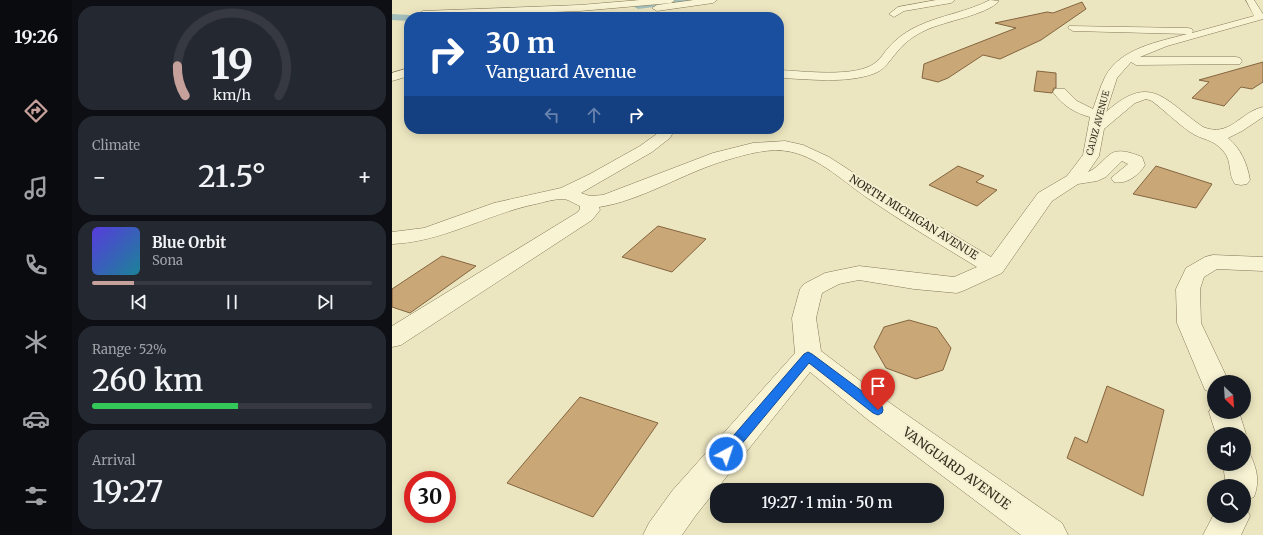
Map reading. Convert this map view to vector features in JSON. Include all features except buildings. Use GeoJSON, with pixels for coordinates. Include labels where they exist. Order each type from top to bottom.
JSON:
{"type":"FeatureCollection","features":[{"type":"Feature","properties":{"kind":"street"},"geometry":{"type":"LineString","coordinates":[[475,12],[580,8],[671,0]]}},
{"type":"Feature","properties":{"kind":"street"},"geometry":{"type":"LineString","coordinates":[[637,12],[713,0]]}},
{"type":"Feature","properties":{"kind":"street"},"geometry":{"type":"LineString","coordinates":[[894,14],[901,9],[951,0]]}},
{"type":"Feature","properties":{"kind":"street"},"geometry":{"type":"LineString","coordinates":[[784,74],[831,75],[858,74],[867,72],[878,67],[896,45],[909,35],[925,27],[981,9],[995,1],[994,0]]}},
{"type":"Feature","properties":{"kind":"street","name":"CADIZ AVENUE"},"geometry":{"type":"LineString","coordinates":[[994,268],[1045,197],[1072,180],[1090,156],[1098,121],[1111,77],[1124,61],[1139,53],[1163,44],[1208,33],[1261,17],[1250,0]]}},
{"type":"Feature","properties":{"kind":"street"},"geometry":{"type":"LineString","coordinates":[[697,3],[706,12]]}},
{"type":"Feature","properties":{"kind":"street"},"geometry":{"type":"LineString","coordinates":[[1073,28],[1170,30],[1208,33]]}},
{"type":"Feature","properties":{"kind":"street"},"geometry":{"type":"LineString","coordinates":[[1124,61],[1236,61]]}},
{"type":"Feature","properties":{"kind":"street"},"geometry":{"type":"LineString","coordinates":[[392,77],[404,73]]}},
{"type":"Feature","properties":{"kind":"street"},"geometry":{"type":"LineString","coordinates":[[1060,92],[1068,102],[1098,121],[1137,96],[1148,96],[1165,104],[1195,131],[1205,135],[1215,136],[1230,132],[1263,111]]}},
{"type":"Feature","properties":{"kind":"street"},"geometry":{"type":"LineString","coordinates":[[1242,124],[1263,121]]}},
{"type":"Feature","properties":{"kind":"street"},"geometry":{"type":"LineString","coordinates":[[392,238],[414,238],[492,210],[534,198],[566,193],[596,178],[646,149],[665,134]]}},
{"type":"Feature","properties":{"kind":"street"},"geometry":{"type":"LineString","coordinates":[[1215,136],[1228,145],[1233,151],[1239,165],[1241,180]]}},
{"type":"Feature","properties":{"kind":"street","name":"NORTH MICHIGAN AVENUE"},"geometry":{"type":"LineString","coordinates":[[589,202],[625,194],[697,164],[750,149],[784,146],[800,148],[845,173],[884,200],[994,268]]}},
{"type":"Feature","properties":{"kind":"street"},"geometry":{"type":"LineString","coordinates":[[1072,180],[1102,173],[1114,158],[1121,156],[1136,161],[1137,165],[1120,178]]}},
{"type":"Feature","properties":{"kind":"street"},"geometry":{"type":"LineString","coordinates":[[392,338],[585,216],[590,210],[589,202],[566,193]]}},
{"type":"Feature","properties":{"kind":"street"},"geometry":{"type":"LineString","coordinates":[[1212,375],[1189,323],[1188,289],[1194,273],[1213,262],[1263,264]]}},
{"type":"Feature","properties":{"kind":"street","name":"NORTH MICHIGAN AVENUE"},"geometry":{"type":"LineString","coordinates":[[808,356],[804,318],[812,289],[833,278],[859,273],[957,286],[994,268]]}},
{"type":"Feature","properties":{"kind":"street"},"geometry":{"type":"LineString","coordinates":[[661,535],[684,503],[808,356]]}},
{"type":"Feature","properties":{"kind":"street","name":"VANGUARD AVENUE"},"geometry":{"type":"LineString","coordinates":[[808,356],[878,410],[1050,535]]}},
{"type":"Feature","properties":{"kind":"street"},"geometry":{"type":"LineString","coordinates":[[1221,535],[1229,523]]}},
{"type":"Feature","properties":{"kind":"waterway"},"geometry":{"type":"LineString","coordinates":[[638,6],[685,0]]}},
{"type":"Feature","properties":{"kind":"waterway"},"geometry":{"type":"LineString","coordinates":[[392,17],[404,18]]}},
{"type":"Feature","properties":{"kind":"route"},"geometry":{"type":"LineString","coordinates":[[726,454],[808,356],[878,410]]}}]}
